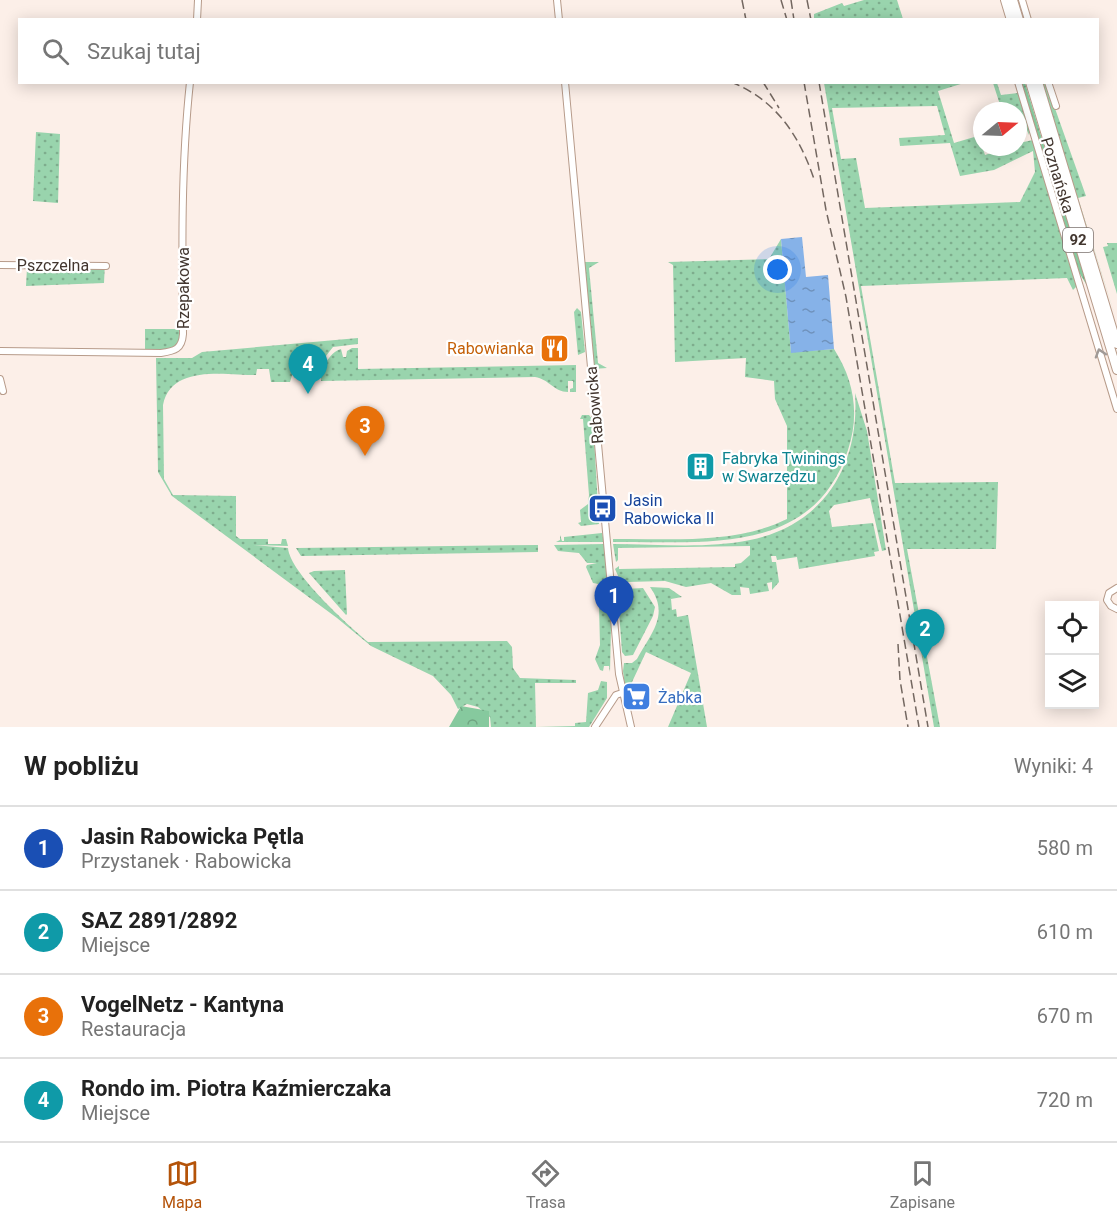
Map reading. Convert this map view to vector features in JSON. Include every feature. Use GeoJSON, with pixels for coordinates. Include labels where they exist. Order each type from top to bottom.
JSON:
{"type":"FeatureCollection","features":[{"type":"Feature","properties":{"kind":"main road"},"geometry":{"type":"LineString","coordinates":[[1005,0],[1010,18]]}},
{"type":"Feature","properties":{"kind":"main road"},"geometry":{"type":"LineString","coordinates":[[1013,0],[1018,18]]}},
{"type":"Feature","properties":{"kind":"main road","name":"Poznańska"},"geometry":{"type":"LineString","coordinates":[[1031,84],[1117,370]]}},
{"type":"Feature","properties":{"kind":"main road","name":"Poznańska"},"geometry":{"type":"LineString","coordinates":[[1039,84],[1117,344]]}},
{"type":"Feature","properties":{"kind":"main road"},"geometry":{"type":"LineString","coordinates":[[1107,311],[1117,325]]}},
{"type":"Feature","properties":{"kind":"street"},"geometry":{"type":"LineString","coordinates":[[197,18],[198,0]]}},
{"type":"Feature","properties":{"kind":"street"},"geometry":{"type":"LineString","coordinates":[[557,0],[559,18]]}},
{"type":"Feature","properties":{"kind":"street"},"geometry":{"type":"LineString","coordinates":[[1022,0],[1028,18]]}},
{"type":"Feature","properties":{"kind":"street","name":"Rzepakowa"},"geometry":{"type":"LineString","coordinates":[[0,351],[174,352],[179,348],[183,334],[182,235],[186,122],[190,84]]}},
{"type":"Feature","properties":{"kind":"street","name":"Rabowicka"},"geometry":{"type":"LineString","coordinates":[[565,84],[622,693],[631,727]]}},
{"type":"Feature","properties":{"kind":"street"},"geometry":{"type":"LineString","coordinates":[[1019,84],[1117,409]]}},
{"type":"Feature","properties":{"kind":"street"},"geometry":{"type":"LineString","coordinates":[[1049,84],[1056,106]]}},
{"type":"Feature","properties":{"kind":"street","name":"Pszczelna"},"geometry":{"type":"LineString","coordinates":[[0,265],[106,266]]}},
{"type":"Feature","properties":{"kind":"street"},"geometry":{"type":"LineString","coordinates":[[0,379],[3,391]]}},
{"type":"Feature","properties":{"kind":"street"},"geometry":{"type":"LineString","coordinates":[[1117,588],[1109,593],[1107,600],[1117,609]]}},
{"type":"Feature","properties":{"kind":"street"},"geometry":{"type":"LineString","coordinates":[[596,727],[616,695],[622,693]]}},
{"type":"Feature","properties":{"kind":"green space"},"geometry":{"type":"Polygon","coordinates":[[[864,0],[897,0],[903,18],[814,18],[814,14],[842,3],[844,6],[864,0]]]}},
{"type":"Feature","properties":{"kind":"green space"},"geometry":{"type":"Polygon","coordinates":[[[824,84],[961,84],[938,91],[954,143],[973,137],[973,156],[1023,156],[994,170],[960,176],[950,143],[900,146],[899,138],[945,135],[937,106],[832,108],[841,159],[856,158],[865,208],[1020,202],[1035,172],[1033,151],[1027,154],[1027,141],[1033,140],[1077,286],[1073,290],[1067,278],[861,286],[895,483],[998,482],[996,549],[907,549],[940,727],[934,727],[824,84]]]}},
{"type":"Feature","properties":{"kind":"green space"},"geometry":{"type":"Polygon","coordinates":[[[993,84],[997,84],[1001,95],[1018,93],[1021,102],[999,102],[993,84]]]}},
{"type":"Feature","properties":{"kind":"green space"},"geometry":{"type":"Polygon","coordinates":[[[1020,84],[1025,84],[1049,162],[1049,174],[1020,84]]]}},
{"type":"Feature","properties":{"kind":"green space"},"geometry":{"type":"Polygon","coordinates":[[[1041,84],[1046,84],[1086,196],[1078,198],[1117,322],[1041,84]]]}},
{"type":"Feature","properties":{"kind":"green space"},"geometry":{"type":"Polygon","coordinates":[[[1027,120],[1030,129],[1029,135],[1027,130],[1027,120]]]}},
{"type":"Feature","properties":{"kind":"green space"},"geometry":{"type":"Polygon","coordinates":[[[36,132],[60,134],[58,203],[33,201],[36,132]]]}},
{"type":"Feature","properties":{"kind":"green space"},"geometry":{"type":"Polygon","coordinates":[[[1053,172],[1089,289],[1077,269],[1050,182],[1053,172]]]}},
{"type":"Feature","properties":{"kind":"green space"},"geometry":{"type":"Polygon","coordinates":[[[781,239],[791,352],[834,349],[846,373],[853,398],[852,437],[832,485],[809,509],[782,526],[751,536],[718,541],[613,542],[613,539],[680,539],[724,536],[746,533],[787,519],[787,426],[775,399],[774,381],[745,377],[746,358],[675,362],[673,265],[668,262],[769,259],[781,239]]]}},
{"type":"Feature","properties":{"kind":"green space"},"geometry":{"type":"Polygon","coordinates":[[[1107,243],[1117,243],[1117,294],[1103,247],[1108,246],[1107,243]]]}},
{"type":"Feature","properties":{"kind":"green space"},"geometry":{"type":"Polygon","coordinates":[[[105,262],[104,283],[26,286],[27,268],[25,264],[105,262]]]}},
{"type":"Feature","properties":{"kind":"green space"},"geometry":{"type":"Polygon","coordinates":[[[584,262],[599,262],[589,268],[598,363],[607,368],[593,369],[584,262]]]}},
{"type":"Feature","properties":{"kind":"green space"},"geometry":{"type":"Polygon","coordinates":[[[577,308],[581,312],[585,352],[578,355],[574,312],[577,308]]]}},
{"type":"Feature","properties":{"kind":"green space"},"geometry":{"type":"Polygon","coordinates":[[[145,329],[181,329],[181,341],[171,350],[145,351],[145,329]]]}},
{"type":"Feature","properties":{"kind":"green space"},"geometry":{"type":"Polygon","coordinates":[[[358,338],[358,344],[333,347],[319,365],[295,366],[290,382],[271,382],[269,369],[257,369],[256,375],[201,375],[188,377],[177,383],[168,392],[163,405],[164,479],[173,495],[236,496],[236,536],[240,539],[268,539],[268,544],[281,544],[282,539],[286,539],[288,546],[254,545],[288,548],[291,559],[309,584],[368,642],[507,641],[512,647],[513,668],[520,678],[576,680],[576,683],[535,683],[536,727],[491,727],[490,717],[478,707],[467,704],[458,709],[451,695],[433,676],[371,646],[337,618],[172,496],[158,472],[156,358],[192,358],[202,352],[358,338]]]}},
{"type":"Feature","properties":{"kind":"green space"},"geometry":{"type":"Polygon","coordinates":[[[358,348],[358,369],[576,365],[576,392],[570,392],[573,388],[573,381],[568,381],[568,392],[559,390],[535,377],[321,381],[329,358],[341,349],[343,357],[346,357],[347,351],[358,348]]]}},
{"type":"Feature","properties":{"kind":"green space"},"geometry":{"type":"Polygon","coordinates":[[[855,393],[867,431],[886,550],[882,551],[870,498],[834,505],[829,511],[832,527],[873,523],[879,551],[874,552],[875,556],[799,569],[797,557],[777,560],[776,556],[771,556],[772,562],[776,562],[779,582],[772,590],[772,582],[767,583],[769,591],[750,594],[749,588],[740,587],[741,595],[732,595],[711,583],[686,587],[665,581],[627,582],[619,578],[615,569],[619,566],[619,569],[735,567],[735,564],[741,563],[750,555],[750,546],[618,548],[616,562],[613,544],[733,543],[776,532],[798,521],[817,506],[832,488],[843,467],[851,444],[855,419],[855,393]]]}},
{"type":"Feature","properties":{"kind":"green space"},"geometry":{"type":"Polygon","coordinates":[[[582,415],[589,415],[593,420],[599,524],[581,526],[578,523],[581,522],[580,510],[588,504],[589,495],[583,419],[580,419],[582,415]]]}},
{"type":"Feature","properties":{"kind":"green space"},"geometry":{"type":"Polygon","coordinates":[[[602,533],[604,542],[556,542],[560,540],[560,535],[564,541],[564,537],[602,533]]]}},
{"type":"Feature","properties":{"kind":"green space"},"geometry":{"type":"Polygon","coordinates":[[[604,544],[611,627],[610,672],[609,666],[604,666],[603,671],[600,670],[595,659],[600,645],[599,607],[605,603],[604,598],[598,597],[597,591],[604,585],[593,583],[586,567],[597,563],[587,563],[579,553],[558,551],[554,545],[604,544]]]}},
{"type":"Feature","properties":{"kind":"green space"},"geometry":{"type":"Polygon","coordinates":[[[538,545],[538,552],[301,556],[296,548],[538,545]]]}},
{"type":"Feature","properties":{"kind":"green space"},"geometry":{"type":"Polygon","coordinates":[[[345,570],[347,614],[346,615],[309,573],[345,570]]]}},
{"type":"Feature","properties":{"kind":"green space"},"geometry":{"type":"Polygon","coordinates":[[[650,587],[669,588],[682,597],[671,599],[672,610],[676,609],[677,617],[688,615],[707,727],[668,727],[691,673],[646,652],[626,695],[624,663],[632,663],[637,659],[653,632],[658,615],[656,597],[650,587]]]}},
{"type":"Feature","properties":{"kind":"green space"},"geometry":{"type":"Polygon","coordinates":[[[643,588],[655,607],[653,616],[633,655],[625,656],[622,652],[618,597],[625,589],[643,588]]]}},
{"type":"Feature","properties":{"kind":"green space"},"geometry":{"type":"Polygon","coordinates":[[[601,681],[607,682],[607,698],[589,727],[536,727],[575,726],[575,723],[586,722],[588,693],[598,690],[601,681]]]}},
{"type":"Feature","properties":{"kind":"green space"},"geometry":{"type":"Polygon","coordinates":[[[461,706],[489,711],[489,727],[449,727],[461,706]]]}},
{"type":"Feature","properties":{"kind":"water"},"geometry":{"type":"Polygon","coordinates":[[[802,237],[806,277],[828,275],[834,349],[791,353],[781,239],[802,237]]]}},
{"type":"Feature","properties":{"kind":"railway"},"geometry":{"type":"LineString","coordinates":[[742,0],[746,18]]}},
{"type":"Feature","properties":{"kind":"railway"},"geometry":{"type":"LineString","coordinates":[[781,0],[786,18]]}},
{"type":"Feature","properties":{"kind":"railway"},"geometry":{"type":"LineString","coordinates":[[791,0],[794,18]]}},
{"type":"Feature","properties":{"kind":"railway"},"geometry":{"type":"LineString","coordinates":[[807,0],[811,18]]}},
{"type":"Feature","properties":{"kind":"railway"},"geometry":{"type":"LineString","coordinates":[[735,84],[761,99],[784,121],[801,148],[814,179]]}},
{"type":"Feature","properties":{"kind":"railway"},"geometry":{"type":"LineString","coordinates":[[764,84],[779,108]]}},
{"type":"Feature","properties":{"kind":"railway"},"geometry":{"type":"LineString","coordinates":[[804,84],[826,210],[846,297],[919,727]]}},
{"type":"Feature","properties":{"kind":"railway"},"geometry":{"type":"LineString","coordinates":[[819,84],[928,727]]}},
{"type":"Feature","properties":{"kind":"railway"},"geometry":{"type":"LineString","coordinates":[[898,644],[900,680],[908,727]]}},
{"type":"Feature","properties":{"kind":"place","name":"Rabowianka"},"geometry":{"type":"Point","coordinates":[555,348]}},
{"type":"Feature","properties":{"kind":"place","name":"Rondo im. Piotra Kaźmierczaka"},"geometry":{"type":"Point","coordinates":[308,394]}},
{"type":"Feature","properties":{"kind":"place","name":"VogelNetz - Kantyna"},"geometry":{"type":"Point","coordinates":[365,456]}},
{"type":"Feature","properties":{"kind":"place","name":"Fabryka Twinings w Swarzędzu"},"geometry":{"type":"Point","coordinates":[701,467]}},
{"type":"Feature","properties":{"kind":"place","name":"Jasin Rabowicka II"},"geometry":{"type":"Point","coordinates":[603,509]}},
{"type":"Feature","properties":{"kind":"place","name":"Jasin Rabowicka Pętla"},"geometry":{"type":"Point","coordinates":[614,626]}},
{"type":"Feature","properties":{"kind":"place","name":"SAZ 2891/2892"},"geometry":{"type":"Point","coordinates":[925,659]}},
{"type":"Feature","properties":{"kind":"place","name":"Żabka"},"geometry":{"type":"Point","coordinates":[637,697]}}]}
